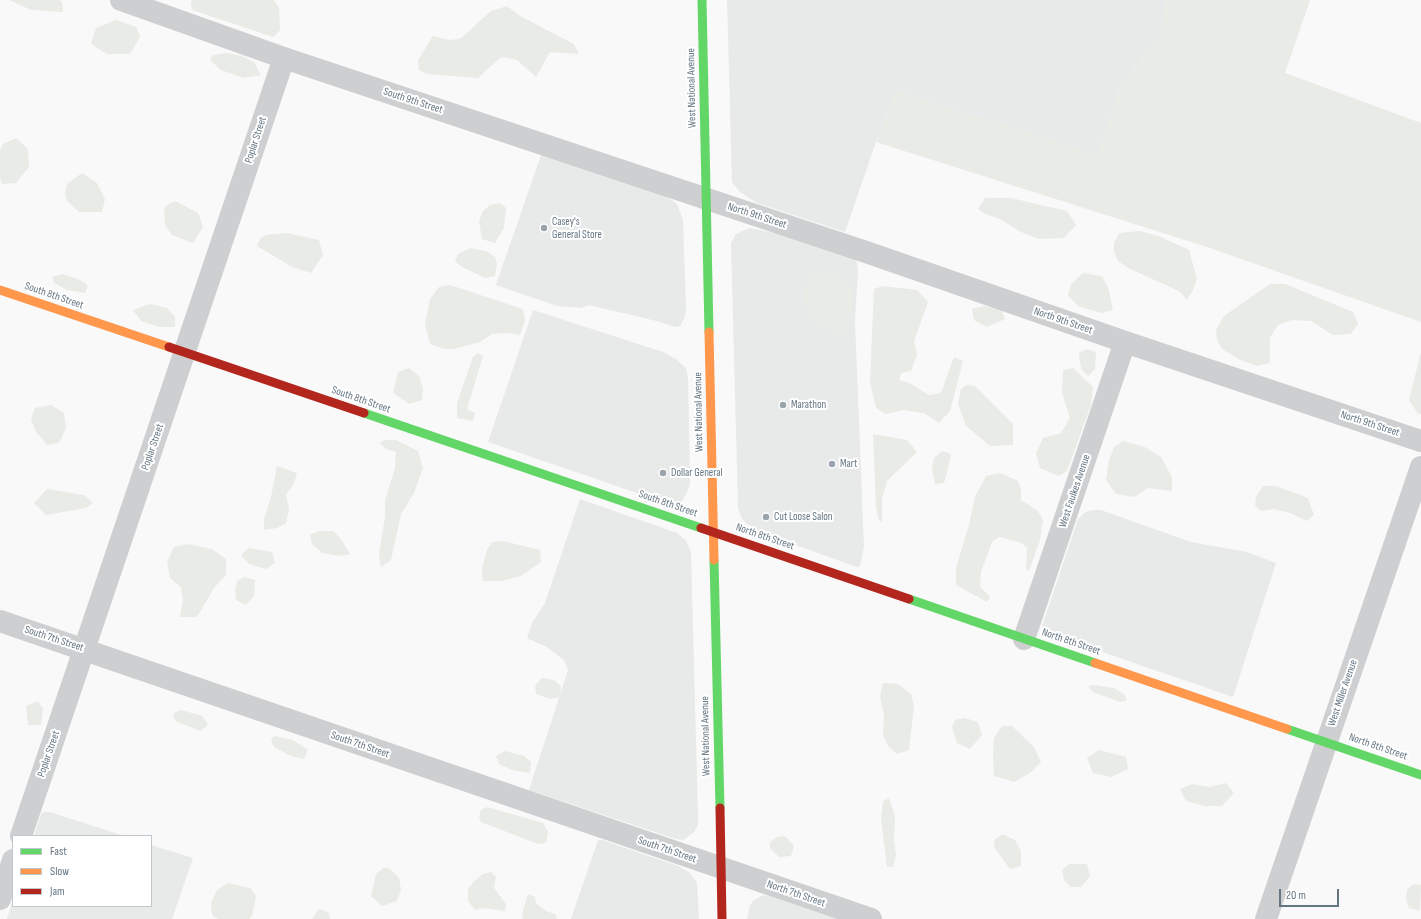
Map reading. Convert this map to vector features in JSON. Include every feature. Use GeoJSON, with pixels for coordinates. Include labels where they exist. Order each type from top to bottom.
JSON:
{"type":"FeatureCollection","features":[{"type":"Feature","properties":{"kind":"street","name":"West National Avenue"},"geometry":{"type":"LineString","coordinates":[[702,0],[722,919]]}},
{"type":"Feature","properties":{"kind":"street","name":"South 9th Street"},"geometry":{"type":"LineString","coordinates":[[125,1],[284,58],[706,199]]}},
{"type":"Feature","properties":{"kind":"street","name":"Poplar Street"},"geometry":{"type":"LineString","coordinates":[[21,835],[284,58]]}},
{"type":"Feature","properties":{"kind":"street","name":"North 9th Street"},"geometry":{"type":"LineString","coordinates":[[706,199],[1421,441]]}},
{"type":"Feature","properties":{"kind":"street","name":"South 8th Street"},"geometry":{"type":"LineString","coordinates":[[0,290],[713,532]]}},
{"type":"Feature","properties":{"kind":"street","name":"West Faulkes Avenue"},"geometry":{"type":"LineString","coordinates":[[1024,639],[1125,342]]}},
{"type":"Feature","properties":{"kind":"street","name":"West Miller Avenue"},"geometry":{"type":"LineString","coordinates":[[1266,919],[1421,467]]}},
{"type":"Feature","properties":{"kind":"street","name":"North 8th Street"},"geometry":{"type":"LineString","coordinates":[[713,532],[1421,775]]}},
{"type":"Feature","properties":{"kind":"street","name":"South 7th Street"},"geometry":{"type":"LineString","coordinates":[[0,621],[721,868]]}},
{"type":"Feature","properties":{"kind":"street"},"geometry":{"type":"LineString","coordinates":[[0,899],[12,863]]}},
{"type":"Feature","properties":{"kind":"street","name":"North 7th Street"},"geometry":{"type":"LineString","coordinates":[[721,868],[871,919]]}},
{"type":"Feature","properties":{"kind":"shaded area"},"geometry":{"type":"Polygon","coordinates":[[[9,0],[59,0],[62,2],[63,12],[31,10],[9,0]]]}},
{"type":"Feature","properties":{"kind":"shaded area"},"geometry":{"type":"Polygon","coordinates":[[[192,0],[274,0],[279,8],[280,30],[273,37],[192,10],[192,0]]]}},
{"type":"Feature","properties":{"kind":"shaded area"},"geometry":{"type":"Polygon","coordinates":[[[727,0],[1166,0],[1160,36],[1121,85],[1098,155],[896,91],[876,142],[845,232],[757,203],[740,192],[732,182],[727,0]]]}},
{"type":"Feature","properties":{"kind":"shaded area"},"geometry":{"type":"Polygon","coordinates":[[[1166,0],[1310,0],[1285,73],[1421,123],[1421,322],[1207,247],[876,142],[896,91],[1098,154],[1121,85],[1160,36],[1166,0]]]}},
{"type":"Feature","properties":{"kind":"shaded area"},"geometry":{"type":"Polygon","coordinates":[[[507,6],[520,16],[574,44],[579,54],[550,52],[536,77],[517,60],[501,57],[478,78],[427,74],[419,70],[418,60],[433,36],[449,40],[460,39],[491,11],[507,6]]]}},
{"type":"Feature","properties":{"kind":"shaded area"},"geometry":{"type":"Polygon","coordinates":[[[116,20],[136,27],[140,37],[130,54],[107,54],[91,44],[96,28],[116,20]]]}},
{"type":"Feature","properties":{"kind":"shaded area"},"geometry":{"type":"Polygon","coordinates":[[[227,53],[242,56],[254,62],[261,75],[244,78],[221,70],[210,60],[213,55],[227,53]]]}},
{"type":"Feature","properties":{"kind":"shaded area"},"geometry":{"type":"Polygon","coordinates":[[[16,138],[28,149],[29,167],[16,183],[2,184],[0,177],[0,150],[3,144],[16,138]]]}},
{"type":"Feature","properties":{"kind":"shaded area"},"geometry":{"type":"Polygon","coordinates":[[[541,155],[665,195],[677,204],[683,220],[686,309],[685,317],[680,326],[675,327],[589,305],[581,308],[557,306],[496,285],[541,155]]]}},
{"type":"Feature","properties":{"kind":"shaded area"},"geometry":{"type":"Polygon","coordinates":[[[82,173],[97,183],[105,199],[102,212],[79,212],[67,201],[65,194],[67,184],[82,173]]]}},
{"type":"Feature","properties":{"kind":"shaded area"},"geometry":{"type":"Polygon","coordinates":[[[985,198],[1011,198],[1067,211],[1076,225],[1064,238],[1039,239],[1021,232],[1000,219],[985,214],[978,209],[985,198]]]}},
{"type":"Feature","properties":{"kind":"shaded area"},"geometry":{"type":"Polygon","coordinates":[[[175,201],[198,213],[203,227],[193,243],[172,235],[165,225],[164,210],[167,205],[175,201]]]}},
{"type":"Feature","properties":{"kind":"shaded area"},"geometry":{"type":"Polygon","coordinates":[[[500,203],[506,208],[504,228],[495,243],[482,239],[479,221],[483,211],[490,205],[500,203]]]}},
{"type":"Feature","properties":{"kind":"shaded area"},"geometry":{"type":"Polygon","coordinates":[[[750,228],[785,235],[854,259],[857,262],[858,272],[855,320],[864,547],[860,566],[857,567],[759,532],[746,523],[741,517],[738,508],[731,243],[736,234],[750,228]]]}},
{"type":"Feature","properties":{"kind":"shaded area"},"geometry":{"type":"Polygon","coordinates":[[[1140,231],[1161,237],[1189,250],[1197,279],[1187,300],[1179,291],[1130,269],[1118,261],[1114,252],[1114,243],[1119,233],[1140,231]]]}},
{"type":"Feature","properties":{"kind":"shaded area"},"geometry":{"type":"Polygon","coordinates":[[[287,233],[319,240],[323,255],[311,273],[292,267],[257,246],[260,239],[266,235],[287,233]]]}},
{"type":"Feature","properties":{"kind":"shaded area"},"geometry":{"type":"Polygon","coordinates":[[[470,248],[486,251],[495,257],[497,264],[495,276],[485,278],[462,267],[455,261],[458,254],[470,248]]]}},
{"type":"Feature","properties":{"kind":"shaded area"},"geometry":{"type":"Polygon","coordinates":[[[836,269],[852,289],[852,309],[848,328],[841,336],[824,327],[808,312],[804,299],[806,283],[811,272],[836,269]]]}},
{"type":"Feature","properties":{"kind":"shaded area"},"geometry":{"type":"Polygon","coordinates":[[[1083,273],[1102,276],[1108,287],[1113,310],[1101,313],[1078,306],[1068,295],[1071,284],[1083,273]]]}},
{"type":"Feature","properties":{"kind":"shaded area"},"geometry":{"type":"Polygon","coordinates":[[[62,274],[78,279],[88,285],[85,293],[67,290],[54,283],[52,277],[62,274]]]}},
{"type":"Feature","properties":{"kind":"shaded area"},"geometry":{"type":"Polygon","coordinates":[[[1270,284],[1285,284],[1353,312],[1358,324],[1351,334],[1333,335],[1311,321],[1292,320],[1278,325],[1270,338],[1270,363],[1257,366],[1240,360],[1222,349],[1217,340],[1216,330],[1224,316],[1270,284]]]}},
{"type":"Feature","properties":{"kind":"shaded area"},"geometry":{"type":"Polygon","coordinates":[[[450,285],[523,309],[525,321],[520,335],[507,333],[492,334],[480,342],[454,349],[444,349],[430,344],[425,324],[430,299],[439,287],[450,285]]]}},
{"type":"Feature","properties":{"kind":"shaded area"},"geometry":{"type":"Polygon","coordinates":[[[883,286],[917,290],[928,302],[914,341],[917,355],[911,371],[901,373],[899,380],[909,383],[929,395],[941,393],[954,357],[963,361],[950,411],[939,423],[924,413],[904,410],[886,414],[876,408],[870,383],[874,289],[883,286]]]}},
{"type":"Feature","properties":{"kind":"shaded area"},"geometry":{"type":"Polygon","coordinates":[[[150,304],[167,308],[175,317],[175,327],[159,327],[141,321],[133,310],[150,304]]]}},
{"type":"Feature","properties":{"kind":"shaded area"},"geometry":{"type":"Polygon","coordinates":[[[984,306],[1001,310],[1005,319],[987,327],[974,320],[972,309],[984,306]]]}},
{"type":"Feature","properties":{"kind":"shaded area"},"geometry":{"type":"Polygon","coordinates":[[[533,310],[663,352],[676,359],[686,368],[688,378],[690,481],[689,488],[681,503],[672,505],[488,442],[533,310]]]}},
{"type":"Feature","properties":{"kind":"shaded area"},"geometry":{"type":"Polygon","coordinates":[[[1086,349],[1096,352],[1095,369],[1088,376],[1081,369],[1079,353],[1086,349]]]}},
{"type":"Feature","properties":{"kind":"shaded area"},"geometry":{"type":"Polygon","coordinates":[[[1421,352],[1421,414],[1418,414],[1409,400],[1421,352]]]}},
{"type":"Feature","properties":{"kind":"shaded area"},"geometry":{"type":"Polygon","coordinates":[[[478,353],[483,356],[467,409],[475,413],[473,421],[457,418],[457,403],[473,357],[478,353]]]}},
{"type":"Feature","properties":{"kind":"shaded area"},"geometry":{"type":"Polygon","coordinates":[[[409,368],[419,376],[423,388],[422,400],[409,404],[393,393],[398,372],[409,368]]]}},
{"type":"Feature","properties":{"kind":"shaded area"},"geometry":{"type":"Polygon","coordinates":[[[1073,368],[1093,387],[1091,405],[1067,471],[1059,476],[1040,468],[1036,453],[1043,438],[1061,433],[1070,418],[1062,393],[1063,370],[1073,368]]]}},
{"type":"Feature","properties":{"kind":"shaded area"},"geometry":{"type":"Polygon","coordinates":[[[967,385],[975,386],[1013,424],[1013,445],[990,446],[966,426],[958,404],[961,389],[967,385]]]}},
{"type":"Feature","properties":{"kind":"shaded area"},"geometry":{"type":"Polygon","coordinates":[[[51,405],[64,413],[66,428],[59,443],[47,445],[36,432],[31,419],[35,408],[51,405]]]}},
{"type":"Feature","properties":{"kind":"shaded area"},"geometry":{"type":"Polygon","coordinates":[[[873,434],[907,440],[917,452],[887,481],[882,499],[882,523],[878,518],[876,506],[873,434]]]}},
{"type":"Feature","properties":{"kind":"shaded area"},"geometry":{"type":"Polygon","coordinates":[[[384,440],[396,440],[418,451],[423,468],[414,493],[401,514],[391,560],[381,567],[379,554],[385,517],[385,501],[395,468],[396,452],[386,449],[380,443],[384,440]]]}},
{"type":"Feature","properties":{"kind":"shaded area"},"geometry":{"type":"Polygon","coordinates":[[[1123,441],[1145,447],[1161,457],[1172,477],[1172,491],[1148,488],[1134,497],[1116,494],[1106,480],[1109,460],[1114,447],[1123,441]]]}},
{"type":"Feature","properties":{"kind":"shaded area"},"geometry":{"type":"Polygon","coordinates":[[[942,451],[951,454],[944,483],[935,484],[932,469],[934,458],[942,451]]]}},
{"type":"Feature","properties":{"kind":"shaded area"},"geometry":{"type":"Polygon","coordinates":[[[277,466],[297,473],[294,483],[286,495],[289,509],[286,523],[277,528],[264,530],[264,519],[271,497],[277,466]]]}},
{"type":"Feature","properties":{"kind":"shaded area"},"geometry":{"type":"Polygon","coordinates":[[[1000,473],[1018,481],[1021,489],[1021,500],[1038,511],[1043,520],[1040,540],[1029,571],[1026,569],[1027,548],[1022,543],[999,537],[992,542],[981,572],[980,587],[990,597],[987,602],[956,585],[956,568],[969,525],[975,497],[986,476],[1000,473]]]}},
{"type":"Feature","properties":{"kind":"shaded area"},"geometry":{"type":"Polygon","coordinates":[[[1263,486],[1276,486],[1308,498],[1314,515],[1307,521],[1290,513],[1274,509],[1261,511],[1255,506],[1256,497],[1263,486]]]}},
{"type":"Feature","properties":{"kind":"shaded area"},"geometry":{"type":"Polygon","coordinates":[[[47,489],[84,495],[93,503],[86,508],[46,515],[34,503],[47,489]]]}},
{"type":"Feature","properties":{"kind":"shaded area"},"geometry":{"type":"Polygon","coordinates":[[[580,499],[677,533],[686,541],[691,552],[698,825],[694,832],[683,840],[676,839],[529,790],[568,670],[564,660],[547,647],[527,638],[532,623],[545,603],[580,499]]]}},
{"type":"Feature","properties":{"kind":"shaded area"},"geometry":{"type":"Polygon","coordinates":[[[1092,510],[1101,510],[1191,542],[1247,552],[1276,563],[1233,697],[1047,633],[1043,630],[1042,626],[1078,519],[1084,513],[1092,510]]]}},
{"type":"Feature","properties":{"kind":"shaded area"},"geometry":{"type":"Polygon","coordinates":[[[319,531],[333,531],[341,539],[350,554],[341,556],[322,553],[312,544],[310,535],[319,531]]]}},
{"type":"Feature","properties":{"kind":"shaded area"},"geometry":{"type":"Polygon","coordinates":[[[503,541],[540,550],[541,562],[521,576],[501,581],[483,581],[482,568],[487,550],[492,542],[503,541]]]}},
{"type":"Feature","properties":{"kind":"shaded area"},"geometry":{"type":"Polygon","coordinates":[[[187,544],[212,549],[226,559],[226,575],[214,588],[197,617],[180,617],[183,600],[181,587],[170,578],[167,562],[174,547],[187,544]]]}},
{"type":"Feature","properties":{"kind":"shaded area"},"geometry":{"type":"Polygon","coordinates":[[[248,548],[272,552],[275,563],[266,569],[249,564],[241,555],[248,548]]]}},
{"type":"Feature","properties":{"kind":"shaded area"},"geometry":{"type":"Polygon","coordinates":[[[244,577],[255,580],[254,596],[246,605],[236,600],[235,590],[237,581],[244,577]]]}},
{"type":"Feature","properties":{"kind":"shaded area"},"geometry":{"type":"Polygon","coordinates":[[[542,678],[554,680],[561,686],[560,697],[550,699],[536,694],[535,686],[542,678]]]}},
{"type":"Feature","properties":{"kind":"shaded area"},"geometry":{"type":"Polygon","coordinates":[[[883,683],[898,684],[911,694],[914,706],[909,750],[897,754],[888,746],[883,735],[884,715],[880,696],[883,683]]]}},
{"type":"Feature","properties":{"kind":"shaded area"},"geometry":{"type":"Polygon","coordinates":[[[1095,685],[1114,688],[1124,694],[1127,700],[1120,702],[1093,692],[1088,686],[1095,685]]]}},
{"type":"Feature","properties":{"kind":"shaded area"},"geometry":{"type":"Polygon","coordinates":[[[38,701],[43,709],[41,725],[28,725],[26,706],[38,701]]]}},
{"type":"Feature","properties":{"kind":"shaded area"},"geometry":{"type":"Polygon","coordinates":[[[181,710],[202,716],[208,724],[201,731],[177,722],[173,717],[174,713],[181,710]]]}},
{"type":"Feature","properties":{"kind":"shaded area"},"geometry":{"type":"Polygon","coordinates":[[[964,718],[978,722],[982,735],[970,749],[957,743],[952,727],[955,720],[964,718]]]}},
{"type":"Feature","properties":{"kind":"shaded area"},"geometry":{"type":"Polygon","coordinates":[[[1002,726],[1012,726],[1034,747],[1041,762],[1030,773],[1014,782],[994,776],[994,738],[1002,726]]]}},
{"type":"Feature","properties":{"kind":"shaded area"},"geometry":{"type":"Polygon","coordinates":[[[274,736],[293,740],[308,750],[304,759],[291,756],[274,747],[271,740],[274,736]]]}},
{"type":"Feature","properties":{"kind":"shaded area"},"geometry":{"type":"Polygon","coordinates":[[[1099,750],[1126,757],[1128,769],[1111,777],[1093,773],[1087,758],[1099,750]]]}},
{"type":"Feature","properties":{"kind":"shaded area"},"geometry":{"type":"Polygon","coordinates":[[[505,751],[524,756],[531,762],[530,773],[512,770],[499,764],[496,756],[505,751]]]}},
{"type":"Feature","properties":{"kind":"shaded area"},"geometry":{"type":"Polygon","coordinates":[[[1226,783],[1234,793],[1222,806],[1205,806],[1186,801],[1180,789],[1192,784],[1210,787],[1226,783]]]}},
{"type":"Feature","properties":{"kind":"shaded area"},"geometry":{"type":"Polygon","coordinates":[[[889,798],[895,816],[894,840],[896,856],[893,867],[887,867],[881,818],[883,801],[889,798]]]}},
{"type":"Feature","properties":{"kind":"shaded area"},"geometry":{"type":"Polygon","coordinates":[[[487,807],[543,823],[548,832],[546,843],[538,844],[481,822],[479,817],[481,810],[487,807]]]}},
{"type":"Feature","properties":{"kind":"shaded area"},"geometry":{"type":"Polygon","coordinates":[[[50,812],[121,835],[34,835],[41,814],[50,812]]]}},
{"type":"Feature","properties":{"kind":"shaded area"},"geometry":{"type":"Polygon","coordinates":[[[1003,834],[1015,840],[1021,851],[1021,866],[1010,869],[994,847],[995,839],[1003,834]]]}},
{"type":"Feature","properties":{"kind":"shaded area"},"geometry":{"type":"Polygon","coordinates":[[[785,836],[794,846],[791,856],[779,857],[770,848],[770,842],[777,837],[785,836]]]}},
{"type":"Feature","properties":{"kind":"shaded area"},"geometry":{"type":"Polygon","coordinates":[[[598,840],[602,840],[678,866],[690,873],[697,883],[699,919],[571,919],[598,840]]]}},
{"type":"Feature","properties":{"kind":"shaded area"},"geometry":{"type":"Polygon","coordinates":[[[152,845],[193,858],[172,919],[7,919],[12,902],[12,907],[152,907],[152,845]]]}},
{"type":"Feature","properties":{"kind":"shaded area"},"geometry":{"type":"Polygon","coordinates":[[[1069,864],[1087,864],[1090,876],[1081,887],[1071,887],[1064,880],[1062,870],[1069,864]]]}},
{"type":"Feature","properties":{"kind":"shaded area"},"geometry":{"type":"Polygon","coordinates":[[[383,868],[389,868],[399,878],[401,890],[397,901],[382,906],[371,896],[376,874],[383,868]]]}},
{"type":"Feature","properties":{"kind":"shaded area"},"geometry":{"type":"Polygon","coordinates":[[[491,872],[496,877],[494,888],[506,904],[505,911],[483,908],[475,910],[468,901],[468,889],[474,881],[483,874],[491,872]]]}},
{"type":"Feature","properties":{"kind":"shaded area"},"geometry":{"type":"Polygon","coordinates":[[[228,883],[250,888],[256,896],[252,916],[249,919],[218,919],[212,915],[211,903],[217,890],[228,883]]]}},
{"type":"Feature","properties":{"kind":"shaded area"},"geometry":{"type":"Polygon","coordinates":[[[1413,884],[1421,885],[1420,911],[1409,908],[1406,899],[1407,890],[1413,884]]]}},
{"type":"Feature","properties":{"kind":"shaded area"},"geometry":{"type":"Polygon","coordinates":[[[528,894],[535,897],[536,903],[546,911],[555,914],[557,919],[523,919],[522,914],[528,894]]]}},
{"type":"Feature","properties":{"kind":"shaded area"},"geometry":{"type":"Polygon","coordinates":[[[764,895],[837,919],[747,919],[750,905],[754,900],[764,895]]]}},
{"type":"Feature","properties":{"kind":"shaded area"},"geometry":{"type":"Polygon","coordinates":[[[319,909],[329,913],[330,919],[312,919],[319,909]]]}},
{"type":"Feature","properties":{"kind":"traffic: fast"},"geometry":{"type":"LineString","coordinates":[[702,0],[709,332]]}},
{"type":"Feature","properties":{"kind":"traffic: fast"},"geometry":{"type":"LineString","coordinates":[[364,413],[701,528]]}},
{"type":"Feature","properties":{"kind":"traffic: fast"},"geometry":{"type":"LineString","coordinates":[[714,560],[720,808]]}},
{"type":"Feature","properties":{"kind":"traffic: fast"},"geometry":{"type":"LineString","coordinates":[[909,599],[1095,663]]}},
{"type":"Feature","properties":{"kind":"traffic: fast"},"geometry":{"type":"LineString","coordinates":[[1287,729],[1421,775]]}},
{"type":"Feature","properties":{"kind":"traffic: slow"},"geometry":{"type":"LineString","coordinates":[[0,290],[169,347]]}},
{"type":"Feature","properties":{"kind":"traffic: slow"},"geometry":{"type":"LineString","coordinates":[[709,332],[714,560]]}},
{"type":"Feature","properties":{"kind":"traffic: slow"},"geometry":{"type":"LineString","coordinates":[[1095,663],[1287,729]]}},
{"type":"Feature","properties":{"kind":"traffic: jam"},"geometry":{"type":"LineString","coordinates":[[169,347],[364,413]]}},
{"type":"Feature","properties":{"kind":"traffic: jam"},"geometry":{"type":"LineString","coordinates":[[701,528],[909,599]]}},
{"type":"Feature","properties":{"kind":"traffic: jam"},"geometry":{"type":"LineString","coordinates":[[720,808],[722,919]]}},
{"type":"Feature","properties":{"kind":"place","name":"Casey's General Store"},"geometry":{"type":"Point","coordinates":[544,228]}},
{"type":"Feature","properties":{"kind":"place","name":"Marathon"},"geometry":{"type":"Point","coordinates":[783,405]}},
{"type":"Feature","properties":{"kind":"place","name":"Mart"},"geometry":{"type":"Point","coordinates":[832,464]}},
{"type":"Feature","properties":{"kind":"place","name":"Dollar General"},"geometry":{"type":"Point","coordinates":[663,473]}},
{"type":"Feature","properties":{"kind":"place","name":"Cut Loose Salon"},"geometry":{"type":"Point","coordinates":[766,517]}}]}
